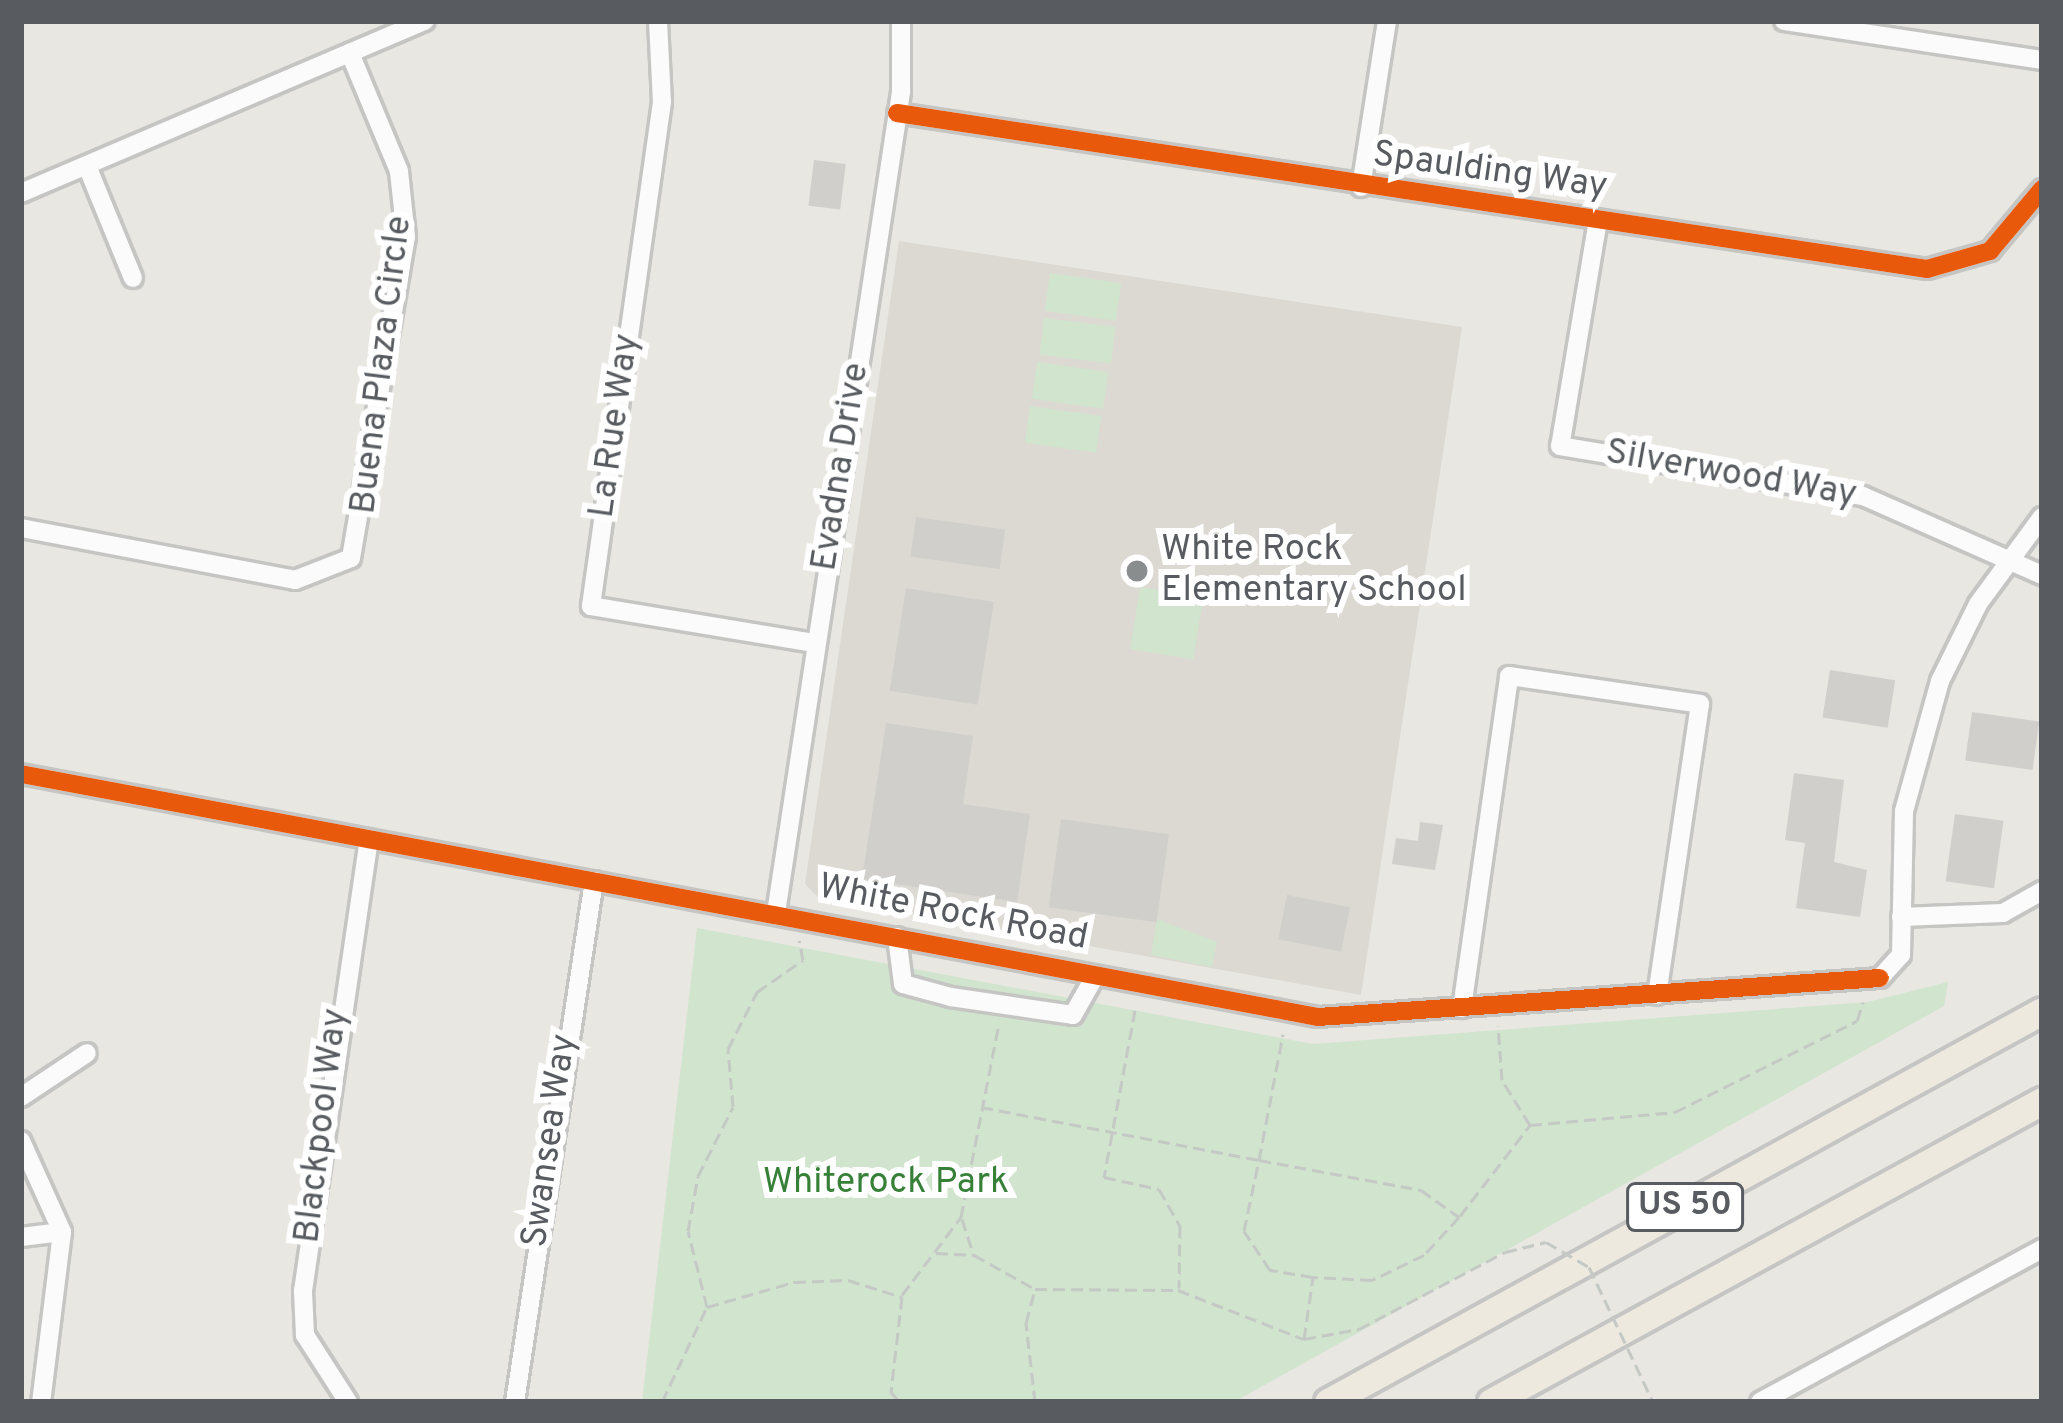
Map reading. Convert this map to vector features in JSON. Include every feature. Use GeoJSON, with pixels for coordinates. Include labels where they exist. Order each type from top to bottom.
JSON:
{"type":"FeatureCollection","features":[{"type":"Feature","properties":{"kind":"highway","name":"US 50"},"geometry":{"type":"LineString","coordinates":[[1328,1402],[2042,1011]]}},
{"type":"Feature","properties":{"kind":"highway","name":"US 50"},"geometry":{"type":"LineString","coordinates":[[1491,1402],[2042,1101]]}},
{"type":"Feature","properties":{"kind":"street"},"geometry":{"type":"LineString","coordinates":[[21,193],[425,21]]}},
{"type":"Feature","properties":{"kind":"street","name":"La Rue Way"},"geometry":{"type":"LineString","coordinates":[[658,21],[662,102],[591,606],[815,643]]}},
{"type":"Feature","properties":{"kind":"street","name":"Evadna Drive"},"geometry":{"type":"LineString","coordinates":[[776,913],[897,113],[901,21]]}},
{"type":"Feature","properties":{"kind":"street"},"geometry":{"type":"LineString","coordinates":[[1361,187],[1387,21]]}},
{"type":"Feature","properties":{"kind":"street"},"geometry":{"type":"LineString","coordinates":[[1784,21],[2042,61]]}},
{"type":"Feature","properties":{"kind":"street","name":"Buena Plaza Circle"},"geometry":{"type":"LineString","coordinates":[[21,528],[295,580],[351,558],[406,237],[399,170],[350,53]]}},
{"type":"Feature","properties":{"kind":"street","name":"Spaulding Way"},"geometry":{"type":"LineString","coordinates":[[897,113],[1361,187],[1927,269],[1990,250],[2042,189]]}},
{"type":"Feature","properties":{"kind":"street"},"geometry":{"type":"LineString","coordinates":[[87,166],[133,278]]}},
{"type":"Feature","properties":{"kind":"street","name":"Silverwood Way"},"geometry":{"type":"LineString","coordinates":[[1598,220],[1561,446],[1863,496],[2010,556],[2042,575]]}},
{"type":"Feature","properties":{"kind":"street"},"geometry":{"type":"LineString","coordinates":[[2042,517],[2010,556],[1952,654],[1923,732],[1904,811],[1901,916],[2003,913],[2042,891]]}},
{"type":"Feature","properties":{"kind":"street"},"geometry":{"type":"LineString","coordinates":[[1462,1008],[1509,676],[1700,704],[1657,994]]}},
{"type":"Feature","properties":{"kind":"street","name":"White Rock Road"},"geometry":{"type":"LineString","coordinates":[[21,774],[1318,1017],[1880,978],[1901,956],[1901,916]]}},
{"type":"Feature","properties":{"kind":"street","name":"Blackpool Way"},"geometry":{"type":"LineString","coordinates":[[348,1402],[305,1335],[303,1291],[369,839]]}},
{"type":"Feature","properties":{"kind":"street","name":"Swansea Way"},"geometry":{"type":"LineString","coordinates":[[515,1402],[594,880]]}},
{"type":"Feature","properties":{"kind":"street"},"geometry":{"type":"LineString","coordinates":[[897,937],[903,984],[952,997],[1073,1015],[1095,976]]}},
{"type":"Feature","properties":{"kind":"street"},"geometry":{"type":"LineString","coordinates":[[21,1097],[87,1053]]}},
{"type":"Feature","properties":{"kind":"street"},"geometry":{"type":"LineString","coordinates":[[21,1141],[62,1232],[41,1402]]}},
{"type":"Feature","properties":{"kind":"street"},"geometry":{"type":"LineString","coordinates":[[21,1237],[62,1232]]}},
{"type":"Feature","properties":{"kind":"street"},"geometry":{"type":"LineString","coordinates":[[1760,1402],[2042,1249]]}},
{"type":"Feature","properties":{"kind":"path"},"geometry":{"type":"LineString","coordinates":[[662,1402],[706,1307],[688,1231],[698,1176],[733,1107],[728,1049],[757,992],[802,960],[800,944]]}},
{"type":"Feature","properties":{"kind":"path"},"geometry":{"type":"LineString","coordinates":[[1282,1034],[1244,1232],[1254,1257],[1313,1277],[1372,1280],[1424,1255],[1530,1125],[1675,1112],[1856,1021],[1863,999]]}},
{"type":"Feature","properties":{"kind":"path"},"geometry":{"type":"LineString","coordinates":[[1136,1010],[1104,1177],[1159,1189],[1180,1226],[1178,1290]]}},
{"type":"Feature","properties":{"kind":"path"},"geometry":{"type":"LineString","coordinates":[[900,1402],[891,1392],[901,1297],[962,1217],[1000,1016]]}},
{"type":"Feature","properties":{"kind":"path"},"geometry":{"type":"LineString","coordinates":[[1498,1026],[1502,1080],[1530,1125]]}},
{"type":"Feature","properties":{"kind":"path"},"geometry":{"type":"LineString","coordinates":[[982,1107],[1421,1190],[1459,1217]]}},
{"type":"Feature","properties":{"kind":"path"},"geometry":{"type":"LineString","coordinates":[[962,1217],[974,1255]]}},
{"type":"Feature","properties":{"kind":"path"},"geometry":{"type":"LineString","coordinates":[[934,1253],[974,1255],[1035,1289],[1178,1290],[1304,1339],[1359,1329],[1505,1252],[1546,1242],[1589,1267],[1653,1402]]}},
{"type":"Feature","properties":{"kind":"path"},"geometry":{"type":"LineString","coordinates":[[1304,1339],[1313,1277]]}},
{"type":"Feature","properties":{"kind":"path"},"geometry":{"type":"LineString","coordinates":[[706,1307],[794,1282],[848,1280],[901,1297]]}},
{"type":"Feature","properties":{"kind":"path"},"geometry":{"type":"LineString","coordinates":[[1035,1289],[1026,1323],[1036,1402]]}},
{"type":"Feature","properties":{"kind":"shaded area","name":"White Rock Elementary School"},"geometry":{"type":"Polygon","coordinates":[[[899,241],[1462,327],[1361,995],[818,897],[805,884],[899,241]]]}},
{"type":"Feature","properties":{"kind":"green space"},"geometry":{"type":"Polygon","coordinates":[[[1050,273],[1121,283],[1116,321],[1045,311],[1050,273]]]}},
{"type":"Feature","properties":{"kind":"green space"},"geometry":{"type":"Polygon","coordinates":[[[1044,318],[1115,327],[1111,363],[1039,355],[1044,318]]]}},
{"type":"Feature","properties":{"kind":"green space"},"geometry":{"type":"Polygon","coordinates":[[[1037,362],[1108,372],[1103,409],[1032,399],[1037,362]]]}},
{"type":"Feature","properties":{"kind":"green space"},"geometry":{"type":"Polygon","coordinates":[[[1030,406],[1101,416],[1096,453],[1025,443],[1030,406]]]}},
{"type":"Feature","properties":{"kind":"green space"},"geometry":{"type":"Polygon","coordinates":[[[1140,587],[1203,597],[1193,659],[1130,649],[1140,587]]]}},
{"type":"Feature","properties":{"kind":"green space"},"geometry":{"type":"Polygon","coordinates":[[[1157,919],[1217,942],[1212,967],[1151,955],[1157,919]]]}},
{"type":"Feature","properties":{"kind":"green space","name":"Whiterock Park"},"geometry":{"type":"Polygon","coordinates":[[[697,928],[1313,1044],[1868,1002],[1948,982],[1944,1006],[1234,1402],[642,1402],[697,928]]]}},
{"type":"Feature","properties":{"kind":"building"},"geometry":{"type":"Polygon","coordinates":[[[814,160],[846,164],[840,210],[808,206],[814,160]]]}},
{"type":"Feature","properties":{"kind":"building"},"geometry":{"type":"Polygon","coordinates":[[[916,517],[1005,530],[1000,569],[910,557],[916,517]]]}},
{"type":"Feature","properties":{"kind":"building"},"geometry":{"type":"Polygon","coordinates":[[[906,588],[994,602],[978,705],[890,691],[906,588]]]}},
{"type":"Feature","properties":{"kind":"building"},"geometry":{"type":"Polygon","coordinates":[[[1830,670],[1895,680],[1888,728],[1822,717],[1830,670]]]}},
{"type":"Feature","properties":{"kind":"building"},"geometry":{"type":"Polygon","coordinates":[[[1972,712],[2039,721],[2033,770],[1965,761],[1972,712]]]}},
{"type":"Feature","properties":{"kind":"building"},"geometry":{"type":"Polygon","coordinates":[[[886,723],[973,736],[963,804],[1030,814],[1017,902],[862,879],[886,723]]]}},
{"type":"Feature","properties":{"kind":"building"},"geometry":{"type":"Polygon","coordinates":[[[1794,773],[1844,780],[1834,862],[1867,870],[1860,917],[1796,908],[1805,843],[1785,840],[1794,773]]]}},
{"type":"Feature","properties":{"kind":"building"},"geometry":{"type":"Polygon","coordinates":[[[1955,814],[2004,821],[1994,888],[1946,881],[1955,814]]]}},
{"type":"Feature","properties":{"kind":"building"},"geometry":{"type":"Polygon","coordinates":[[[1061,819],[1169,834],[1157,922],[1049,907],[1061,819]]]}},
{"type":"Feature","properties":{"kind":"building"},"geometry":{"type":"Polygon","coordinates":[[[1420,822],[1443,825],[1435,870],[1392,864],[1396,838],[1418,841],[1420,822]]]}},
{"type":"Feature","properties":{"kind":"building"},"geometry":{"type":"Polygon","coordinates":[[[1287,895],[1350,907],[1341,951],[1278,939],[1287,895]]]}},
{"type":"Feature","properties":{"kind":"cycle path"},"geometry":{"type":"LineString","coordinates":[[897,113],[1927,269],[1990,251],[2042,189]]}},
{"type":"Feature","properties":{"kind":"cycle path"},"geometry":{"type":"LineString","coordinates":[[21,774],[1318,1017],[1880,978]]}},
{"type":"Feature","properties":{"kind":"place","name":"White Rock Elementary School"},"geometry":{"type":"Point","coordinates":[1137,571]}}]}
